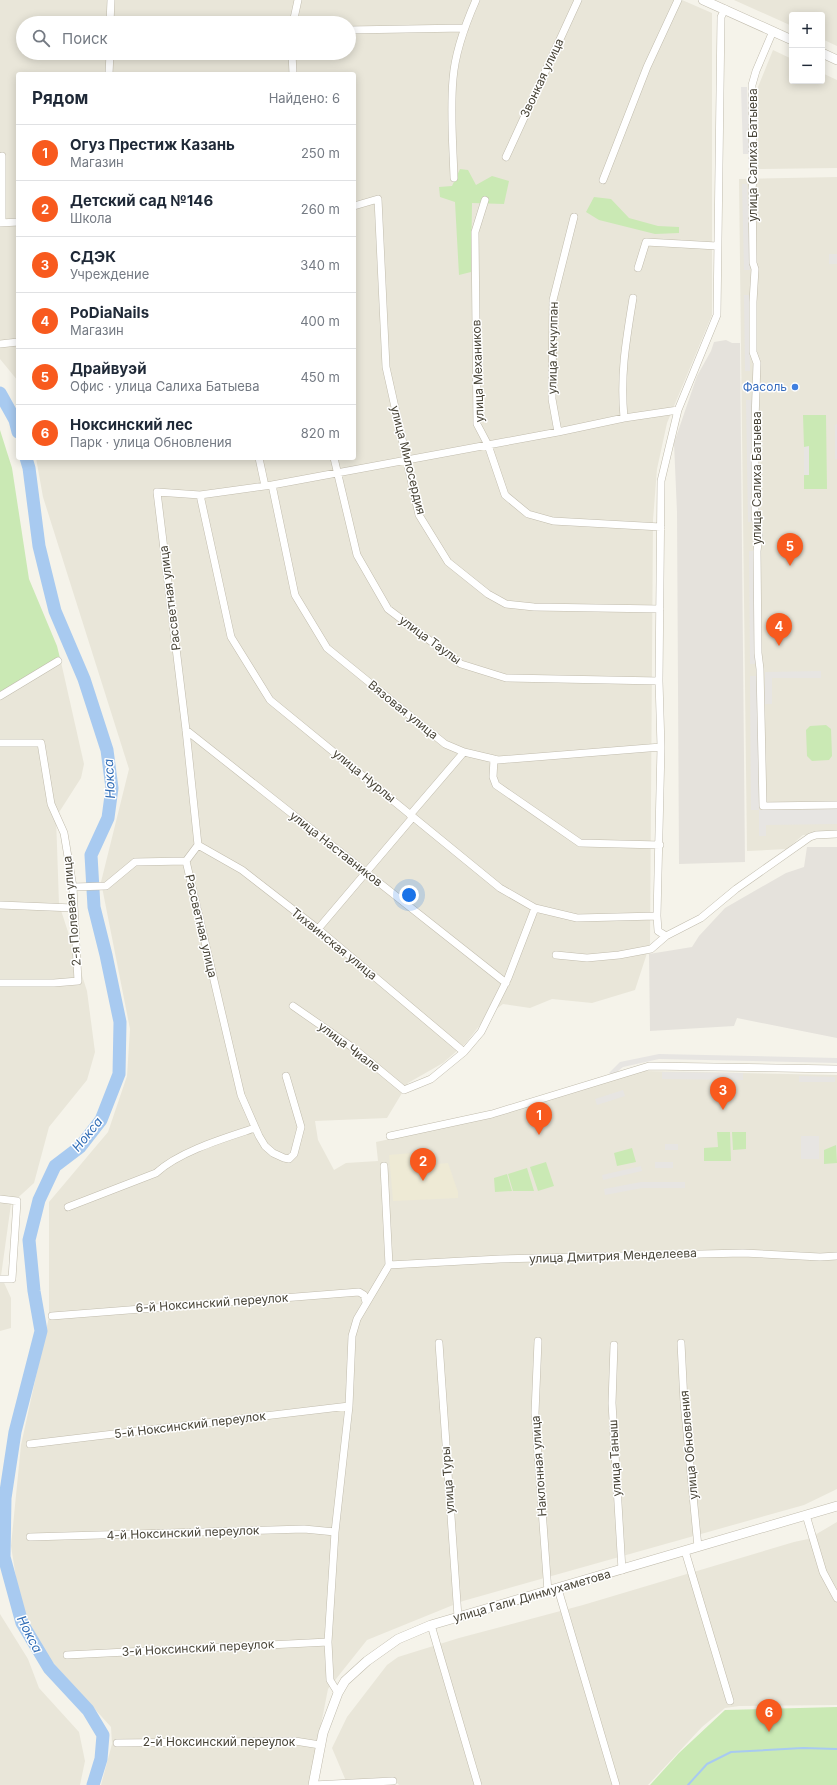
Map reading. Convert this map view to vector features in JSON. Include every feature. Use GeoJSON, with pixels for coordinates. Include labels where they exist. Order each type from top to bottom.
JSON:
{"type":"FeatureCollection","features":[{"type":"Feature","properties":{"kind":"street"},"geometry":{"type":"LineString","coordinates":[[110,0],[110,16]]}},
{"type":"Feature","properties":{"kind":"street"},"geometry":{"type":"LineString","coordinates":[[295,16],[298,0]]}},
{"type":"Feature","properties":{"kind":"street"},"geometry":{"type":"LineString","coordinates":[[454,178],[453,78],[457,54],[476,0]]}},
{"type":"Feature","properties":{"kind":"street","name":"Звонкая улица"},"geometry":{"type":"LineString","coordinates":[[506,157],[578,0]]}},
{"type":"Feature","properties":{"kind":"street"},"geometry":{"type":"LineString","coordinates":[[602,180],[648,67],[678,0]]}},
{"type":"Feature","properties":{"kind":"street"},"geometry":{"type":"LineString","coordinates":[[703,0],[789,39]]}},
{"type":"Feature","properties":{"kind":"street"},"geometry":{"type":"LineString","coordinates":[[666,936],[658,931],[657,916],[660,845],[661,747],[659,681],[661,481],[678,410],[717,315],[721,17],[725,9]]}},
{"type":"Feature","properties":{"kind":"street"},"geometry":{"type":"LineString","coordinates":[[356,30],[465,28]]}},
{"type":"Feature","properties":{"kind":"street","name":"улица Салиха Батыева"},"geometry":{"type":"LineString","coordinates":[[773,31],[754,77],[752,95],[753,263],[755,269],[753,302],[754,352],[757,363],[755,516],[759,536],[757,551],[758,653],[760,669],[762,806],[837,805]]}},
{"type":"Feature","properties":{"kind":"street"},"geometry":{"type":"LineString","coordinates":[[825,54],[837,60]]}},
{"type":"Feature","properties":{"kind":"street"},"geometry":{"type":"LineString","coordinates":[[109,72],[110,60]]}},
{"type":"Feature","properties":{"kind":"street"},"geometry":{"type":"LineString","coordinates":[[293,60],[294,72]]}},
{"type":"Feature","properties":{"kind":"street"},"geometry":{"type":"LineString","coordinates":[[2,156],[1,223],[16,222]]}},
{"type":"Feature","properties":{"kind":"street","name":"улица Милосердия"},"geometry":{"type":"LineString","coordinates":[[356,205],[378,199],[386,367],[419,515],[448,562],[488,594],[506,604],[534,607],[660,609]]}},
{"type":"Feature","properties":{"kind":"street","name":"улица Механиков"},"geometry":{"type":"LineString","coordinates":[[485,200],[475,232],[477,424],[488,445],[505,495],[528,514],[554,521],[661,527]]}},
{"type":"Feature","properties":{"kind":"street","name":"улица Акчулпан"},"geometry":{"type":"LineString","coordinates":[[558,432],[552,399],[553,300],[574,217]]}},
{"type":"Feature","properties":{"kind":"street"},"geometry":{"type":"LineString","coordinates":[[638,268],[646,242],[717,246]]}},
{"type":"Feature","properties":{"kind":"street"},"geometry":{"type":"LineString","coordinates":[[624,418],[622,366],[633,298]]}},
{"type":"Feature","properties":{"kind":"street"},"geometry":{"type":"LineString","coordinates":[[0,344],[16,342]]}},
{"type":"Feature","properties":{"kind":"street"},"geometry":{"type":"LineString","coordinates":[[200,495],[268,486],[338,474],[624,418],[678,410]]}},
{"type":"Feature","properties":{"kind":"street","name":"Вязовая улица"},"geometry":{"type":"LineString","coordinates":[[260,460],[268,486],[295,596],[327,648],[445,744],[464,752],[494,759],[661,747]]}},
{"type":"Feature","properties":{"kind":"street","name":"улица Таулы"},"geometry":{"type":"LineString","coordinates":[[334,460],[357,555],[388,609],[461,664],[506,678],[659,681]]}},
{"type":"Feature","properties":{"kind":"street","name":"Рассветная улица"},"geometry":{"type":"LineString","coordinates":[[200,495],[157,492],[186,730],[198,845],[186,861],[241,1095],[255,1128],[265,1146],[273,1153],[289,1159],[294,1154],[301,1127],[286,1076]]}},
{"type":"Feature","properties":{"kind":"street","name":"улица Нурлы"},"geometry":{"type":"LineString","coordinates":[[200,495],[231,637],[270,700],[500,888],[535,908],[577,918],[657,916]]}},
{"type":"Feature","properties":{"kind":"street"},"geometry":{"type":"LineString","coordinates":[[0,696],[58,661]]}},
{"type":"Feature","properties":{"kind":"street","name":"улица Наставников"},"geometry":{"type":"LineString","coordinates":[[186,730],[506,983]]}},
{"type":"Feature","properties":{"kind":"street","name":"2-я Полевая улица"},"geometry":{"type":"LineString","coordinates":[[0,743],[41,743],[51,804],[64,833],[73,887],[78,981],[54,983],[0,983]]}},
{"type":"Feature","properties":{"kind":"street"},"geometry":{"type":"LineString","coordinates":[[318,929],[367,873],[464,752]]}},
{"type":"Feature","properties":{"kind":"street"},"geometry":{"type":"LineString","coordinates":[[494,759],[492,777],[496,785],[580,843],[660,845]]}},
{"type":"Feature","properties":{"kind":"street"},"geometry":{"type":"LineString","coordinates":[[556,955],[587,958],[619,955],[651,949],[666,936],[701,918],[736,889],[810,837],[816,835],[837,834]]}},
{"type":"Feature","properties":{"kind":"street","name":"Тихвинская улица"},"geometry":{"type":"LineString","coordinates":[[198,845],[242,870],[318,929],[464,1052]]}},
{"type":"Feature","properties":{"kind":"street"},"geometry":{"type":"LineString","coordinates":[[73,887],[106,886],[135,862],[186,861]]}},
{"type":"Feature","properties":{"kind":"street"},"geometry":{"type":"LineString","coordinates":[[0,905],[74,908]]}},
{"type":"Feature","properties":{"kind":"street"},"geometry":{"type":"LineString","coordinates":[[464,1052],[481,1032],[506,983],[535,908]]}},
{"type":"Feature","properties":{"kind":"street","name":"улица Чиале"},"geometry":{"type":"LineString","coordinates":[[293,1006],[352,1047],[404,1090],[430,1079],[464,1052]]}},
{"type":"Feature","properties":{"kind":"street"},"geometry":{"type":"LineString","coordinates":[[390,1136],[492,1114],[649,1066],[837,1069]]}},
{"type":"Feature","properties":{"kind":"street"},"geometry":{"type":"LineString","coordinates":[[68,1207],[156,1173],[166,1164],[216,1141],[255,1128]]}},
{"type":"Feature","properties":{"kind":"street"},"geometry":{"type":"LineString","coordinates":[[338,1693],[330,1680],[328,1642],[335,1532],[349,1406],[352,1336],[357,1319],[389,1265],[384,1166]]}},
{"type":"Feature","properties":{"kind":"street"},"geometry":{"type":"LineString","coordinates":[[0,1199],[17,1201],[12,1279],[0,1279]]}},
{"type":"Feature","properties":{"kind":"street","name":"улица Дмитрия Менделеева"},"geometry":{"type":"LineString","coordinates":[[389,1265],[500,1259],[743,1252],[820,1257],[837,1256]]}},
{"type":"Feature","properties":{"kind":"street","name":"6-й Ноксинский переулок"},"geometry":{"type":"LineString","coordinates":[[52,1316],[359,1292],[364,1295],[366,1302]]}},
{"type":"Feature","properties":{"kind":"street","name":"Наклонная улица"},"geometry":{"type":"LineString","coordinates":[[538,1341],[536,1413],[548,1592]]}},
{"type":"Feature","properties":{"kind":"street","name":"улица Туры"},"geometry":{"type":"LineString","coordinates":[[439,1343],[458,1617]]}},
{"type":"Feature","properties":{"kind":"street","name":"улица Обновления"},"geometry":{"type":"LineString","coordinates":[[681,1343],[684,1402],[698,1547]]}},
{"type":"Feature","properties":{"kind":"street","name":"улица Таныш"},"geometry":{"type":"LineString","coordinates":[[614,1345],[612,1402],[622,1570]]}},
{"type":"Feature","properties":{"kind":"street","name":"5-й Ноксинский переулок"},"geometry":{"type":"LineString","coordinates":[[30,1444],[349,1406]]}},
{"type":"Feature","properties":{"kind":"street","name":"улица Гали Динмухаметова"},"geometry":{"type":"LineString","coordinates":[[313,1785],[320,1745],[338,1693],[345,1681],[368,1661],[398,1639],[431,1625],[548,1592],[837,1506]]}},
{"type":"Feature","properties":{"kind":"street"},"geometry":{"type":"LineString","coordinates":[[806,1515],[823,1572],[837,1598]]}},
{"type":"Feature","properties":{"kind":"street","name":"4-й Ноксинский переулок"},"geometry":{"type":"LineString","coordinates":[[30,1537],[304,1529],[335,1532]]}},
{"type":"Feature","properties":{"kind":"street"},"geometry":{"type":"LineString","coordinates":[[685,1551],[730,1701]]}},
{"type":"Feature","properties":{"kind":"street"},"geometry":{"type":"LineString","coordinates":[[558,1588],[616,1785]]}},
{"type":"Feature","properties":{"kind":"street"},"geometry":{"type":"LineString","coordinates":[[431,1625],[478,1785]]}},
{"type":"Feature","properties":{"kind":"street","name":"3-й Ноксинский переулок"},"geometry":{"type":"LineString","coordinates":[[67,1654],[328,1642]]}},
{"type":"Feature","properties":{"kind":"street","name":"2-й Ноксинский переулок"},"geometry":{"type":"LineString","coordinates":[[117,1743],[295,1741],[320,1745]]}},
{"type":"Feature","properties":{"kind":"street"},"geometry":{"type":"LineString","coordinates":[[313,1785],[393,1781]]}},
{"type":"Feature","properties":{"kind":"shaded area"},"geometry":{"type":"Polygon","coordinates":[[[0,0],[682,0],[712,13],[712,315],[667,423],[657,469],[653,520],[650,944],[635,990],[592,1003],[552,999],[530,1008],[503,1004],[487,1016],[466,1043],[443,1063],[408,1083],[387,1118],[315,1121],[318,1140],[334,1170],[346,1163],[378,1161],[376,1142],[489,1118],[644,1071],[837,1075],[837,1489],[804,1505],[463,1601],[367,1640],[328,1689],[309,1785],[101,1785],[112,1744],[111,1727],[46,1655],[20,1603],[11,1546],[21,1445],[49,1317],[49,1202],[108,1132],[127,1076],[130,1029],[101,882],[129,769],[43,497],[36,460],[356,460],[356,72],[16,72],[16,379],[0,359],[0,0]]]}},
{"type":"Feature","properties":{"kind":"shaded area"},"geometry":{"type":"Polygon","coordinates":[[[734,0],[837,0],[837,46],[825,40],[825,12],[789,12],[789,25],[734,0]]]}},
{"type":"Feature","properties":{"kind":"shaded area"},"geometry":{"type":"Polygon","coordinates":[[[773,50],[789,58],[789,84],[825,84],[825,74],[837,80],[837,168],[758,169],[758,87],[773,50]]]}},
{"type":"Feature","properties":{"kind":"shaded area"},"geometry":{"type":"Polygon","coordinates":[[[741,87],[747,87],[749,154],[743,154],[741,87]]]}},
{"type":"Feature","properties":{"kind":"shaded area"},"geometry":{"type":"Polygon","coordinates":[[[837,177],[837,834],[803,835],[787,849],[747,851],[739,179],[837,177]]]}},
{"type":"Feature","properties":{"kind":"shaded area"},"geometry":{"type":"Polygon","coordinates":[[[742,184],[747,184],[750,270],[744,270],[742,184]]]}},
{"type":"Feature","properties":{"kind":"shaded area"},"geometry":{"type":"Polygon","coordinates":[[[829,254],[837,254],[837,264],[829,264],[829,254]]]}},
{"type":"Feature","properties":{"kind":"shaded area"},"geometry":{"type":"Polygon","coordinates":[[[744,295],[749,295],[750,371],[745,371],[744,295]]]}},
{"type":"Feature","properties":{"kind":"shaded area"},"geometry":{"type":"Polygon","coordinates":[[[726,340],[732,343],[740,343],[745,862],[679,864],[677,512],[674,443],[697,376],[711,351],[714,342],[726,340]]]}},
{"type":"Feature","properties":{"kind":"shaded area"},"geometry":{"type":"Polygon","coordinates":[[[746,400],[752,400],[753,522],[748,522],[746,400]]]}},
{"type":"Feature","properties":{"kind":"shaded area"},"geometry":{"type":"Polygon","coordinates":[[[837,424],[837,459],[835,459],[835,425],[837,424]]]}},
{"type":"Feature","properties":{"kind":"shaded area"},"geometry":{"type":"Polygon","coordinates":[[[809,446],[809,475],[804,475],[804,447],[809,446]]]}},
{"type":"Feature","properties":{"kind":"shaded area"},"geometry":{"type":"Polygon","coordinates":[[[749,551],[754,551],[756,664],[750,664],[749,551]]]}},
{"type":"Feature","properties":{"kind":"shaded area"},"geometry":{"type":"Polygon","coordinates":[[[61,662],[84,764],[81,778],[56,817],[59,904],[87,991],[95,1052],[87,1080],[49,1127],[34,1183],[11,1204],[1,1276],[11,1298],[11,1328],[0,1331],[0,698],[61,662]]]}},
{"type":"Feature","properties":{"kind":"shaded area"},"geometry":{"type":"Polygon","coordinates":[[[821,671],[821,678],[772,678],[772,704],[765,704],[765,672],[821,671]]]}},
{"type":"Feature","properties":{"kind":"shaded area"},"geometry":{"type":"Polygon","coordinates":[[[750,676],[757,676],[759,810],[751,810],[750,676]]]}},
{"type":"Feature","properties":{"kind":"shaded area"},"geometry":{"type":"Polygon","coordinates":[[[837,809],[837,824],[766,825],[766,836],[759,836],[759,810],[837,809]]]}},
{"type":"Feature","properties":{"kind":"shaded area"},"geometry":{"type":"Polygon","coordinates":[[[807,847],[837,847],[837,1038],[737,1018],[734,1026],[650,1031],[649,954],[692,947],[699,936],[725,908],[786,873],[804,867],[807,847]]]}},
{"type":"Feature","properties":{"kind":"shaded area"},"geometry":{"type":"Polygon","coordinates":[[[659,1054],[837,1058],[837,1063],[659,1059],[623,1067],[612,1076],[609,1073],[620,1062],[659,1054]]]}},
{"type":"Feature","properties":{"kind":"shaded area"},"geometry":{"type":"Polygon","coordinates":[[[662,1072],[743,1073],[743,1080],[662,1079],[662,1072]]]}},
{"type":"Feature","properties":{"kind":"shaded area"},"geometry":{"type":"Polygon","coordinates":[[[799,1076],[835,1077],[835,1082],[799,1082],[799,1076]]]}},
{"type":"Feature","properties":{"kind":"shaded area"},"geometry":{"type":"Polygon","coordinates":[[[623,1090],[625,1096],[597,1105],[595,1099],[623,1090]]]}},
{"type":"Feature","properties":{"kind":"shaded area"},"geometry":{"type":"Polygon","coordinates":[[[801,1136],[819,1136],[819,1159],[801,1159],[801,1136]]]}},
{"type":"Feature","properties":{"kind":"shaded area"},"geometry":{"type":"Polygon","coordinates":[[[665,1144],[678,1144],[678,1150],[665,1150],[665,1144]]]}},
{"type":"Feature","properties":{"kind":"shaded area"},"geometry":{"type":"Polygon","coordinates":[[[434,1151],[438,1164],[448,1163],[458,1192],[458,1198],[393,1201],[389,1155],[434,1151]]]}},
{"type":"Feature","properties":{"kind":"shaded area"},"geometry":{"type":"Polygon","coordinates":[[[655,1162],[673,1162],[673,1168],[655,1168],[655,1162]]]}},
{"type":"Feature","properties":{"kind":"shaded area"},"geometry":{"type":"Polygon","coordinates":[[[641,1166],[642,1171],[603,1180],[602,1175],[641,1166]]]}},
{"type":"Feature","properties":{"kind":"shaded area"},"geometry":{"type":"Polygon","coordinates":[[[641,1182],[685,1182],[685,1188],[642,1188],[605,1195],[604,1189],[641,1182]]]}},
{"type":"Feature","properties":{"kind":"shaded area"},"geometry":{"type":"Polygon","coordinates":[[[837,1522],[837,1705],[739,1706],[725,1708],[702,1727],[648,1785],[399,1785],[392,1777],[346,1781],[332,1748],[347,1717],[387,1665],[398,1657],[459,1638],[583,1605],[808,1539],[837,1522]]]}},
{"type":"Feature","properties":{"kind":"shaded area"},"geometry":{"type":"Polygon","coordinates":[[[0,1614],[28,1659],[39,1688],[79,1732],[85,1761],[80,1785],[0,1785],[0,1614]]]}},
{"type":"Feature","properties":{"kind":"green space"},"geometry":{"type":"Polygon","coordinates":[[[460,169],[468,170],[476,185],[492,176],[509,181],[504,204],[472,203],[471,272],[459,275],[455,202],[440,197],[439,187],[452,186],[460,169]]]}},
{"type":"Feature","properties":{"kind":"green space"},"geometry":{"type":"Polygon","coordinates":[[[594,197],[611,199],[629,218],[658,226],[679,227],[679,233],[655,234],[599,220],[586,212],[594,197]]]}},
{"type":"Feature","properties":{"kind":"green space"},"geometry":{"type":"Polygon","coordinates":[[[803,415],[826,415],[827,489],[804,489],[804,475],[809,475],[809,447],[804,447],[803,415]]]}},
{"type":"Feature","properties":{"kind":"green space"},"geometry":{"type":"Polygon","coordinates":[[[0,430],[12,468],[29,579],[57,646],[61,662],[0,698],[0,430]]]}},
{"type":"Feature","properties":{"kind":"green space"},"geometry":{"type":"Polygon","coordinates":[[[826,725],[831,729],[832,756],[829,760],[812,761],[807,756],[806,730],[810,726],[826,725]]]}},
{"type":"Feature","properties":{"kind":"green space"},"geometry":{"type":"Polygon","coordinates":[[[717,1132],[730,1132],[731,1161],[704,1161],[704,1148],[718,1147],[717,1132]]]}},
{"type":"Feature","properties":{"kind":"green space"},"geometry":{"type":"Polygon","coordinates":[[[732,1132],[746,1132],[746,1149],[733,1150],[732,1132]]]}},
{"type":"Feature","properties":{"kind":"green space"},"geometry":{"type":"Polygon","coordinates":[[[836,1145],[837,1163],[824,1164],[824,1150],[836,1145]]]}},
{"type":"Feature","properties":{"kind":"green space"},"geometry":{"type":"Polygon","coordinates":[[[632,1148],[636,1162],[617,1166],[614,1153],[632,1148]]]}},
{"type":"Feature","properties":{"kind":"green space"},"geometry":{"type":"Polygon","coordinates":[[[546,1162],[554,1186],[538,1191],[530,1167],[546,1162]]]}},
{"type":"Feature","properties":{"kind":"green space"},"geometry":{"type":"Polygon","coordinates":[[[527,1168],[534,1191],[513,1191],[508,1174],[527,1168]]]}},
{"type":"Feature","properties":{"kind":"green space"},"geometry":{"type":"Polygon","coordinates":[[[507,1174],[512,1191],[495,1192],[494,1178],[507,1174]]]}},
{"type":"Feature","properties":{"kind":"green space"},"geometry":{"type":"Polygon","coordinates":[[[837,1707],[837,1785],[650,1785],[679,1753],[725,1710],[837,1707]]]}},
{"type":"Feature","properties":{"kind":"waterway","name":"Нокса"},"geometry":{"type":"LineString","coordinates":[[0,393],[16,424]]}},
{"type":"Feature","properties":{"kind":"waterway","name":"Нокса"},"geometry":{"type":"LineString","coordinates":[[27,460],[29,468],[39,546],[55,611],[84,679],[107,750],[112,788],[108,818],[91,855],[94,907],[120,1022],[119,1074],[101,1120],[80,1147],[55,1166],[39,1200],[29,1240],[34,1291],[41,1331],[15,1432],[5,1498],[4,1557],[22,1623],[49,1668],[88,1710],[103,1735],[101,1759],[93,1785]]}},
{"type":"Feature","properties":{"kind":"waterway"},"geometry":{"type":"LineString","coordinates":[[688,1785],[707,1764],[731,1752],[803,1748],[837,1749]]}},
{"type":"Feature","properties":{"kind":"place","name":"Фасоль"},"geometry":{"type":"Point","coordinates":[795,387]}},
{"type":"Feature","properties":{"kind":"place","name":"Драйвуэй"},"geometry":{"type":"Point","coordinates":[790,566]}},
{"type":"Feature","properties":{"kind":"place","name":"PoDiaNails"},"geometry":{"type":"Point","coordinates":[779,646]}},
{"type":"Feature","properties":{"kind":"place","name":"СДЭК"},"geometry":{"type":"Point","coordinates":[723,1110]}},
{"type":"Feature","properties":{"kind":"place","name":"Огуз Престиж Казань"},"geometry":{"type":"Point","coordinates":[539,1135]}},
{"type":"Feature","properties":{"kind":"place","name":"Детский сад №146"},"geometry":{"type":"Point","coordinates":[423,1181]}},
{"type":"Feature","properties":{"kind":"place","name":"Ноксинский лес"},"geometry":{"type":"Point","coordinates":[769,1732]}}]}
